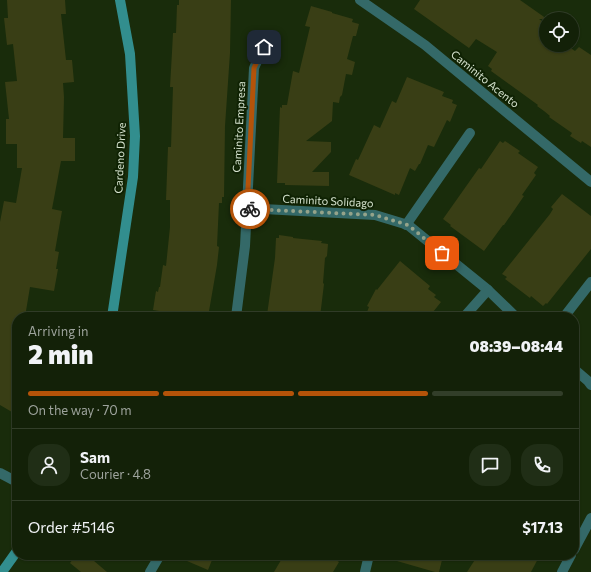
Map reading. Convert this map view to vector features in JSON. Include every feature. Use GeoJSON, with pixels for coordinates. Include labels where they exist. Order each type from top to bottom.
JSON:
{"type":"FeatureCollection","features":[{"type":"Feature","properties":{"kind":"street","name":"Cardeno Drive"},"geometry":{"type":"LineString","coordinates":[[113,312],[133,177],[135,136],[130,54],[120,0]]}},
{"type":"Feature","properties":{"kind":"street","name":"Caminito Acento"},"geometry":{"type":"LineString","coordinates":[[360,0],[425,45],[591,182]]}},
{"type":"Feature","properties":{"kind":"street","name":"Caminito Empresa"},"geometry":{"type":"LineString","coordinates":[[237,312],[245,246],[254,68],[269,36]]}},
{"type":"Feature","properties":{"kind":"street"},"geometry":{"type":"LineString","coordinates":[[406,225],[470,133]]}},
{"type":"Feature","properties":{"kind":"street","name":"Caminito Solidago"},"geometry":{"type":"LineString","coordinates":[[247,208],[375,215],[406,225],[488,290],[511,312]]}},
{"type":"Feature","properties":{"kind":"street"},"geometry":{"type":"LineString","coordinates":[[568,312],[591,282]]}},
{"type":"Feature","properties":{"kind":"street"},"geometry":{"type":"LineString","coordinates":[[468,312],[488,290]]}},
{"type":"Feature","properties":{"kind":"street"},"geometry":{"type":"LineString","coordinates":[[579,373],[588,380],[591,385]]}},
{"type":"Feature","properties":{"kind":"street"},"geometry":{"type":"LineString","coordinates":[[0,473],[12,479]]}},
{"type":"Feature","properties":{"kind":"street"},"geometry":{"type":"LineString","coordinates":[[579,541],[591,518]]}},
{"type":"Feature","properties":{"kind":"street"},"geometry":{"type":"LineString","coordinates":[[2,572],[12,558]]}},
{"type":"Feature","properties":{"kind":"street"},"geometry":{"type":"LineString","coordinates":[[150,572],[157,560]]}},
{"type":"Feature","properties":{"kind":"street"},"geometry":{"type":"LineString","coordinates":[[365,572],[368,560]]}},
{"type":"Feature","properties":{"kind":"street"},"geometry":{"type":"LineString","coordinates":[[562,572],[568,560]]}},
{"type":"Feature","properties":{"kind":"building"},"geometry":{"type":"Polygon","coordinates":[[[7,0],[65,0],[66,14],[61,14],[66,60],[72,60],[74,82],[63,83],[63,138],[75,138],[75,161],[61,161],[52,209],[62,211],[55,251],[59,252],[54,291],[30,287],[26,312],[12,312],[12,412],[0,405],[0,222],[4,201],[16,203],[22,168],[17,168],[17,144],[6,144],[6,119],[9,119],[5,82],[17,81],[13,44],[7,45],[4,18],[8,18],[7,0]]]}},
{"type":"Feature","properties":{"kind":"building"},"geometry":{"type":"Polygon","coordinates":[[[179,0],[231,0],[230,53],[225,126],[224,197],[222,197],[222,203],[219,203],[217,246],[219,247],[209,312],[165,312],[153,310],[156,291],[158,292],[160,287],[163,265],[166,266],[170,227],[170,200],[166,200],[168,147],[171,147],[173,87],[170,87],[173,33],[176,33],[177,5],[179,5],[179,0]]]}},
{"type":"Feature","properties":{"kind":"building"},"geometry":{"type":"Polygon","coordinates":[[[420,0],[520,0],[539,13],[539,52],[579,52],[579,47],[591,55],[591,147],[570,136],[572,133],[549,117],[550,116],[537,106],[538,105],[491,71],[492,69],[488,66],[497,52],[476,39],[469,48],[414,9],[420,0]]]}},
{"type":"Feature","properties":{"kind":"building"},"geometry":{"type":"Polygon","coordinates":[[[311,6],[353,19],[352,22],[359,24],[356,36],[353,36],[347,59],[355,62],[352,75],[346,74],[339,103],[333,102],[332,121],[306,141],[331,142],[331,152],[312,172],[329,172],[329,186],[285,185],[285,183],[277,183],[280,107],[282,108],[282,105],[287,105],[293,71],[299,73],[310,27],[305,26],[311,6]]]}},
{"type":"Feature","properties":{"kind":"building"},"geometry":{"type":"Polygon","coordinates":[[[407,77],[444,92],[442,96],[453,100],[452,103],[457,105],[450,122],[447,120],[434,147],[428,145],[420,164],[415,171],[410,168],[399,195],[395,193],[395,195],[349,175],[356,159],[358,160],[374,125],[380,128],[392,101],[396,103],[407,77]]]}},
{"type":"Feature","properties":{"kind":"building"},"geometry":{"type":"Polygon","coordinates":[[[500,141],[503,143],[505,141],[520,151],[518,153],[538,167],[534,173],[536,175],[522,195],[524,196],[484,251],[450,226],[451,225],[443,219],[500,141]]]}},
{"type":"Feature","properties":{"kind":"building"},"geometry":{"type":"Polygon","coordinates":[[[562,194],[591,216],[591,249],[547,304],[546,303],[543,306],[531,296],[530,298],[505,279],[507,277],[502,274],[550,214],[553,209],[551,207],[562,194]]]}},
{"type":"Feature","properties":{"kind":"building"},"geometry":{"type":"Polygon","coordinates":[[[279,235],[322,241],[321,243],[328,244],[327,256],[325,258],[321,312],[267,312],[275,258],[276,238],[279,238],[279,235]]]}},
{"type":"Feature","properties":{"kind":"building"},"geometry":{"type":"Polygon","coordinates":[[[400,261],[430,286],[428,289],[436,295],[434,297],[441,302],[433,312],[367,312],[369,307],[367,306],[376,289],[377,290],[400,261]]]}},
{"type":"Feature","properties":{"kind":"building"},"geometry":{"type":"Polygon","coordinates":[[[72,560],[93,560],[107,572],[81,572],[70,563],[72,560]]]}},
{"type":"Feature","properties":{"kind":"building"},"geometry":{"type":"Polygon","coordinates":[[[185,560],[212,560],[208,570],[185,560]]]}},
{"type":"Feature","properties":{"kind":"building"},"geometry":{"type":"Polygon","coordinates":[[[281,560],[336,560],[339,562],[333,572],[274,572],[281,560]]]}},
{"type":"Feature","properties":{"kind":"building"},"geometry":{"type":"Polygon","coordinates":[[[393,560],[442,560],[439,572],[393,560]]]}},
{"type":"Feature","properties":{"kind":"building"},"geometry":{"type":"Polygon","coordinates":[[[475,560],[537,560],[531,572],[467,572],[475,560]]]}},
{"type":"Feature","properties":{"kind":"way so far"},"geometry":{"type":"LineString","coordinates":[[250,209],[375,215],[408,225],[442,253]]}},
{"type":"Feature","properties":{"kind":"route"},"geometry":{"type":"LineString","coordinates":[[250,209],[247,208],[254,68],[264,47]]}}]}
